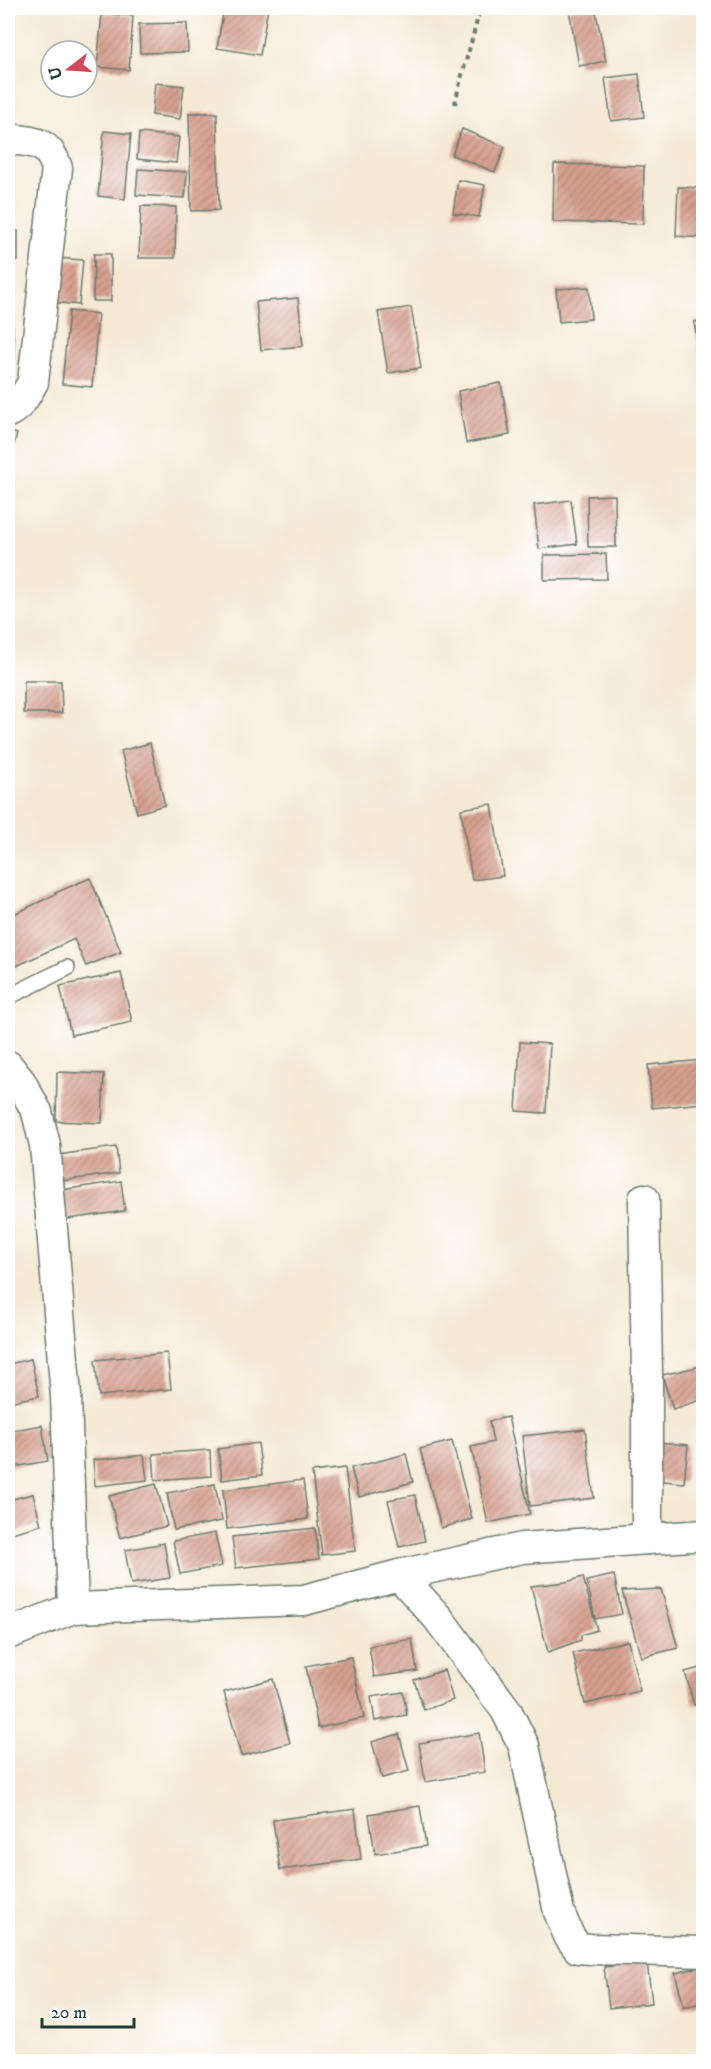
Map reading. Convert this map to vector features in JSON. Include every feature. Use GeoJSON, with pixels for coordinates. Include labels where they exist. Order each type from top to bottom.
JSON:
{"type":"FeatureCollection","features":[{"type":"Feature","properties":{"kind":"street"},"geometry":{"type":"LineString","coordinates":[[8,139],[34,142],[45,147],[53,156],[57,168],[33,382],[22,401],[8,412]]}},
{"type":"Feature","properties":{"kind":"street"},"geometry":{"type":"LineString","coordinates":[[8,1066],[20,1081],[38,1112],[45,1145],[66,1396],[73,1608]]}},
{"type":"Feature","properties":{"kind":"street"},"geometry":{"type":"LineString","coordinates":[[644,1199],[647,1539]]}},
{"type":"Feature","properties":{"kind":"street"},"geometry":{"type":"LineString","coordinates":[[8,1634],[73,1608],[304,1600],[399,1575],[522,1548],[704,1535]]}},
{"type":"Feature","properties":{"kind":"street"},"geometry":{"type":"LineString","coordinates":[[399,1575],[445,1628],[506,1710],[524,1746],[559,1912],[568,1936],[578,1948],[704,1952]]}},
{"type":"Feature","properties":{"kind":"lane"},"geometry":{"type":"LineString","coordinates":[[8,998],[67,968]]}},
{"type":"Feature","properties":{"kind":"path"},"geometry":{"type":"LineString","coordinates":[[455,104],[480,8]]}},
{"type":"Feature","properties":{"kind":"building"},"geometry":{"type":"Polygon","coordinates":[[[224,8],[268,8],[260,55],[217,48],[224,8]]]}},
{"type":"Feature","properties":{"kind":"building"},"geometry":{"type":"Polygon","coordinates":[[[595,8],[606,61],[579,66],[569,9],[595,8]]]}},
{"type":"Feature","properties":{"kind":"building"},"geometry":{"type":"Polygon","coordinates":[[[102,13],[133,16],[129,70],[99,67],[102,13]]]}},
{"type":"Feature","properties":{"kind":"building"},"geometry":{"type":"Polygon","coordinates":[[[187,23],[188,52],[140,53],[139,24],[187,23]]]}},
{"type":"Feature","properties":{"kind":"building"},"geometry":{"type":"Polygon","coordinates":[[[639,74],[644,117],[611,121],[605,78],[639,74]]]}},
{"type":"Feature","properties":{"kind":"building"},"geometry":{"type":"Polygon","coordinates":[[[155,83],[184,86],[180,119],[152,115],[155,83]]]}},
{"type":"Feature","properties":{"kind":"building"},"geometry":{"type":"Polygon","coordinates":[[[189,113],[217,113],[219,210],[191,211],[189,113]]]}},
{"type":"Feature","properties":{"kind":"building"},"geometry":{"type":"Polygon","coordinates":[[[462,129],[505,147],[495,172],[452,155],[462,129]]]}},
{"type":"Feature","properties":{"kind":"building"},"geometry":{"type":"Polygon","coordinates":[[[104,131],[131,134],[125,199],[98,196],[104,131]]]}},
{"type":"Feature","properties":{"kind":"building"},"geometry":{"type":"Polygon","coordinates":[[[139,133],[179,137],[176,163],[137,159],[139,133]]]}},
{"type":"Feature","properties":{"kind":"building"},"geometry":{"type":"Polygon","coordinates":[[[554,164],[644,166],[643,224],[553,222],[554,164]]]}},
{"type":"Feature","properties":{"kind":"building"},"geometry":{"type":"Polygon","coordinates":[[[138,169],[187,172],[185,198],[136,195],[138,169]]]}},
{"type":"Feature","properties":{"kind":"building"},"geometry":{"type":"Polygon","coordinates":[[[458,180],[485,185],[479,217],[453,213],[458,180]]]}},
{"type":"Feature","properties":{"kind":"building"},"geometry":{"type":"Polygon","coordinates":[[[678,187],[704,188],[704,238],[676,236],[678,187]]]}},
{"type":"Feature","properties":{"kind":"building"},"geometry":{"type":"Polygon","coordinates":[[[141,206],[176,207],[175,258],[139,258],[141,206]]]}},
{"type":"Feature","properties":{"kind":"building"},"geometry":{"type":"Polygon","coordinates":[[[8,231],[18,231],[18,261],[8,261],[8,231]]]}},
{"type":"Feature","properties":{"kind":"building"},"geometry":{"type":"Polygon","coordinates":[[[94,254],[111,254],[111,301],[93,301],[94,254]]]}},
{"type":"Feature","properties":{"kind":"building"},"geometry":{"type":"Polygon","coordinates":[[[55,258],[83,260],[79,305],[52,302],[55,258]]]}},
{"type":"Feature","properties":{"kind":"building"},"geometry":{"type":"Polygon","coordinates":[[[589,287],[591,319],[559,322],[556,289],[589,287]]]}},
{"type":"Feature","properties":{"kind":"building"},"geometry":{"type":"Polygon","coordinates":[[[298,298],[303,346],[261,350],[256,302],[298,298]]]}},
{"type":"Feature","properties":{"kind":"building"},"geometry":{"type":"Polygon","coordinates":[[[411,307],[421,368],[388,373],[378,312],[411,307]]]}},
{"type":"Feature","properties":{"kind":"building"},"geometry":{"type":"Polygon","coordinates":[[[69,311],[98,314],[92,387],[62,384],[69,311]]]}},
{"type":"Feature","properties":{"kind":"building"},"geometry":{"type":"Polygon","coordinates":[[[704,320],[704,365],[702,365],[694,322],[704,320]]]}},
{"type":"Feature","properties":{"kind":"building"},"geometry":{"type":"Polygon","coordinates":[[[8,326],[13,326],[14,359],[8,359],[8,326]]]}},
{"type":"Feature","properties":{"kind":"building"},"geometry":{"type":"Polygon","coordinates":[[[501,383],[510,435],[466,443],[458,391],[501,383]]]}},
{"type":"Feature","properties":{"kind":"building"},"geometry":{"type":"Polygon","coordinates":[[[8,431],[17,434],[8,465],[8,431]]]}},
{"type":"Feature","properties":{"kind":"building"},"geometry":{"type":"Polygon","coordinates":[[[615,495],[616,547],[588,547],[587,496],[615,495]]]}},
{"type":"Feature","properties":{"kind":"building"},"geometry":{"type":"Polygon","coordinates":[[[571,500],[577,544],[539,549],[534,505],[571,500]]]}},
{"type":"Feature","properties":{"kind":"building"},"geometry":{"type":"Polygon","coordinates":[[[606,554],[607,579],[544,580],[544,555],[606,554]]]}},
{"type":"Feature","properties":{"kind":"building"},"geometry":{"type":"Polygon","coordinates":[[[24,681],[61,681],[62,713],[24,713],[24,681]]]}},
{"type":"Feature","properties":{"kind":"building"},"geometry":{"type":"Polygon","coordinates":[[[150,743],[165,805],[137,813],[121,751],[150,743]]]}},
{"type":"Feature","properties":{"kind":"building"},"geometry":{"type":"Polygon","coordinates":[[[492,804],[503,876],[472,880],[461,809],[492,804]]]}},
{"type":"Feature","properties":{"kind":"building"},"geometry":{"type":"Polygon","coordinates":[[[90,878],[121,952],[86,966],[74,939],[8,970],[8,917],[90,878]]]}},
{"type":"Feature","properties":{"kind":"building"},"geometry":{"type":"Polygon","coordinates":[[[121,973],[132,1022],[71,1035],[60,986],[121,973]]]}},
{"type":"Feature","properties":{"kind":"building"},"geometry":{"type":"Polygon","coordinates":[[[520,1042],[550,1044],[546,1113],[516,1111],[520,1042]]]}},
{"type":"Feature","properties":{"kind":"building"},"geometry":{"type":"Polygon","coordinates":[[[704,1060],[704,1103],[652,1108],[648,1065],[704,1060]]]}},
{"type":"Feature","properties":{"kind":"building"},"geometry":{"type":"Polygon","coordinates":[[[57,1072],[104,1074],[102,1123],[56,1121],[57,1072]]]}},
{"type":"Feature","properties":{"kind":"building"},"geometry":{"type":"Polygon","coordinates":[[[116,1147],[119,1173],[54,1182],[50,1156],[116,1147]]]}},
{"type":"Feature","properties":{"kind":"building"},"geometry":{"type":"Polygon","coordinates":[[[121,1181],[125,1211],[54,1221],[49,1192],[121,1181]]]}},
{"type":"Feature","properties":{"kind":"building"},"geometry":{"type":"Polygon","coordinates":[[[167,1353],[171,1389],[99,1396],[95,1360],[167,1353]]]}},
{"type":"Feature","properties":{"kind":"building"},"geometry":{"type":"Polygon","coordinates":[[[31,1359],[39,1396],[8,1402],[8,1364],[31,1359]]]}},
{"type":"Feature","properties":{"kind":"building"},"geometry":{"type":"Polygon","coordinates":[[[701,1366],[704,1372],[704,1399],[673,1409],[662,1375],[701,1366]]]}},
{"type":"Feature","properties":{"kind":"building"},"geometry":{"type":"Polygon","coordinates":[[[508,1417],[530,1514],[488,1523],[471,1447],[493,1442],[489,1421],[508,1417]]]}},
{"type":"Feature","properties":{"kind":"building"},"geometry":{"type":"Polygon","coordinates":[[[42,1425],[48,1461],[8,1468],[8,1431],[42,1425]]]}},
{"type":"Feature","properties":{"kind":"building"},"geometry":{"type":"Polygon","coordinates":[[[585,1429],[594,1498],[530,1506],[522,1436],[585,1429]]]}},
{"type":"Feature","properties":{"kind":"building"},"geometry":{"type":"Polygon","coordinates":[[[452,1441],[472,1519],[441,1528],[420,1449],[452,1441]]]}},
{"type":"Feature","properties":{"kind":"building"},"geometry":{"type":"Polygon","coordinates":[[[658,1442],[688,1445],[684,1483],[653,1480],[658,1442]]]}},
{"type":"Feature","properties":{"kind":"building"},"geometry":{"type":"Polygon","coordinates":[[[258,1443],[262,1475],[222,1480],[218,1449],[258,1443]]]}},
{"type":"Feature","properties":{"kind":"building"},"geometry":{"type":"Polygon","coordinates":[[[210,1450],[211,1476],[155,1480],[153,1454],[210,1450]]]}},
{"type":"Feature","properties":{"kind":"building"},"geometry":{"type":"Polygon","coordinates":[[[406,1454],[413,1482],[359,1497],[351,1468],[406,1454]]]}},
{"type":"Feature","properties":{"kind":"building"},"geometry":{"type":"Polygon","coordinates":[[[144,1455],[147,1480],[95,1486],[93,1460],[144,1455]]]}},
{"type":"Feature","properties":{"kind":"building"},"geometry":{"type":"Polygon","coordinates":[[[345,1468],[355,1551],[322,1555],[312,1472],[345,1468]]]}},
{"type":"Feature","properties":{"kind":"building"},"geometry":{"type":"Polygon","coordinates":[[[303,1480],[308,1519],[227,1529],[223,1490],[303,1480]]]}},
{"type":"Feature","properties":{"kind":"building"},"geometry":{"type":"Polygon","coordinates":[[[156,1484],[167,1526],[120,1538],[109,1496],[156,1484]]]}},
{"type":"Feature","properties":{"kind":"building"},"geometry":{"type":"Polygon","coordinates":[[[215,1484],[222,1521],[174,1530],[167,1493],[215,1484]]]}},
{"type":"Feature","properties":{"kind":"building"},"geometry":{"type":"Polygon","coordinates":[[[33,1494],[41,1525],[8,1534],[8,1500],[33,1494]]]}},
{"type":"Feature","properties":{"kind":"building"},"geometry":{"type":"Polygon","coordinates":[[[415,1495],[425,1541],[399,1547],[388,1500],[415,1495]]]}},
{"type":"Feature","properties":{"kind":"building"},"geometry":{"type":"Polygon","coordinates":[[[315,1528],[319,1559],[236,1568],[232,1537],[315,1528]]]}},
{"type":"Feature","properties":{"kind":"building"},"geometry":{"type":"Polygon","coordinates":[[[215,1533],[222,1566],[180,1574],[173,1541],[215,1533]]]}},
{"type":"Feature","properties":{"kind":"building"},"geometry":{"type":"Polygon","coordinates":[[[164,1543],[170,1578],[131,1584],[125,1550],[164,1543]]]}},
{"type":"Feature","properties":{"kind":"building"},"geometry":{"type":"Polygon","coordinates":[[[614,1575],[622,1614],[595,1619],[587,1581],[614,1575]]]}},
{"type":"Feature","properties":{"kind":"building"},"geometry":{"type":"Polygon","coordinates":[[[583,1577],[597,1630],[581,1635],[581,1640],[548,1652],[531,1586],[566,1582],[583,1577]]]}},
{"type":"Feature","properties":{"kind":"building"},"geometry":{"type":"Polygon","coordinates":[[[661,1589],[678,1648],[641,1657],[622,1591],[661,1589]]]}},
{"type":"Feature","properties":{"kind":"building"},"geometry":{"type":"Polygon","coordinates":[[[412,1639],[417,1671],[374,1677],[369,1646],[412,1639]]]}},
{"type":"Feature","properties":{"kind":"building"},"geometry":{"type":"Polygon","coordinates":[[[628,1641],[640,1691],[585,1704],[573,1653],[628,1641]]]}},
{"type":"Feature","properties":{"kind":"building"},"geometry":{"type":"Polygon","coordinates":[[[351,1657],[364,1718],[318,1728],[306,1666],[351,1657]]]}},
{"type":"Feature","properties":{"kind":"building"},"geometry":{"type":"Polygon","coordinates":[[[704,1667],[704,1703],[694,1705],[685,1672],[704,1667]]]}},
{"type":"Feature","properties":{"kind":"building"},"geometry":{"type":"Polygon","coordinates":[[[444,1670],[453,1700],[424,1710],[414,1680],[444,1670]]]}},
{"type":"Feature","properties":{"kind":"building"},"geometry":{"type":"Polygon","coordinates":[[[273,1679],[290,1743],[241,1756],[224,1692],[273,1679]]]}},
{"type":"Feature","properties":{"kind":"building"},"geometry":{"type":"Polygon","coordinates":[[[403,1692],[407,1715],[375,1721],[371,1697],[403,1692]]]}},
{"type":"Feature","properties":{"kind":"building"},"geometry":{"type":"Polygon","coordinates":[[[479,1733],[485,1772],[425,1782],[419,1743],[479,1733]]]}},
{"type":"Feature","properties":{"kind":"building"},"geometry":{"type":"Polygon","coordinates":[[[399,1734],[409,1771],[382,1778],[372,1742],[399,1734]]]}},
{"type":"Feature","properties":{"kind":"building"},"geometry":{"type":"Polygon","coordinates":[[[420,1806],[426,1846],[375,1854],[369,1814],[420,1806]]]}},
{"type":"Feature","properties":{"kind":"building"},"geometry":{"type":"Polygon","coordinates":[[[355,1809],[361,1859],[280,1870],[273,1820],[355,1809]]]}},
{"type":"Feature","properties":{"kind":"building"},"geometry":{"type":"Polygon","coordinates":[[[647,1962],[652,2003],[609,2008],[604,1967],[647,1962]]]}},
{"type":"Feature","properties":{"kind":"building"},"geometry":{"type":"Polygon","coordinates":[[[704,1966],[704,2002],[684,2007],[675,1973],[704,1966]]]}}]}
